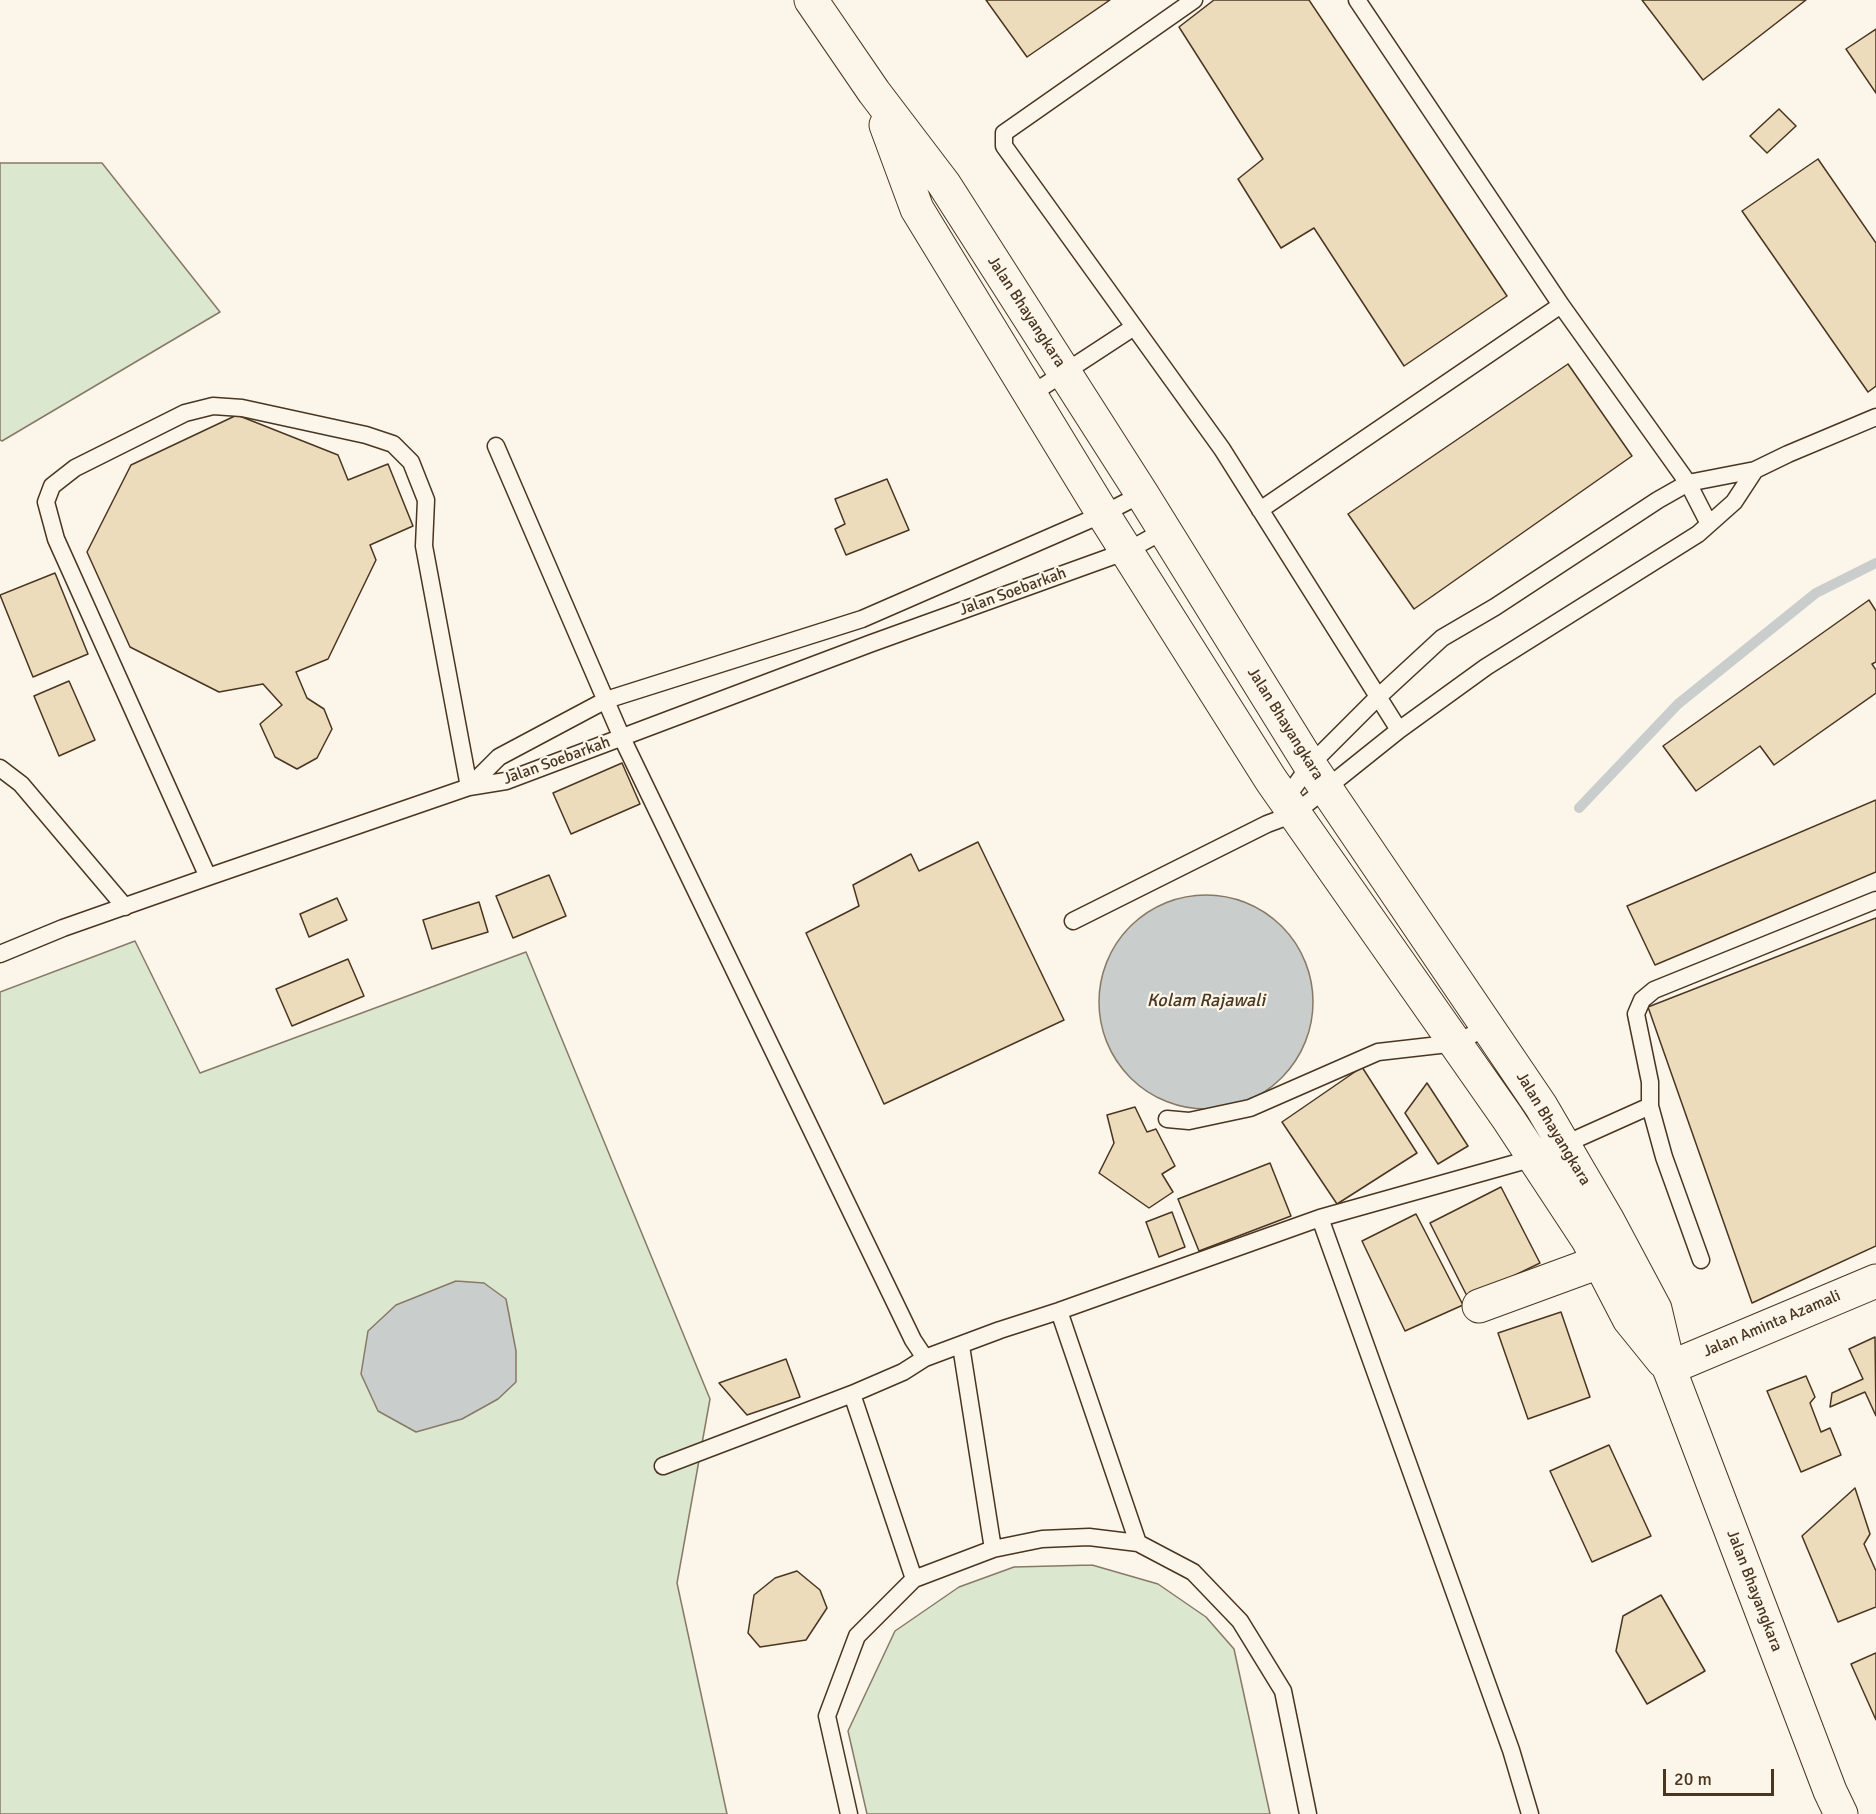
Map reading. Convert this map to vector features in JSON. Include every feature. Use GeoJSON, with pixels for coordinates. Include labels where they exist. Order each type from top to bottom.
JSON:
{"type":"FeatureCollection","features":[{"type":"Feature","properties":{"kind":"main road","name":"Jalan Bhayangkara"},"geometry":{"type":"LineString","coordinates":[[812,0],[874,92],[944,184],[1165,530],[1318,776],[1488,1026],[1541,1106],[1563,1144],[1655,1309],[1669,1368],[1840,1814]]}},
{"type":"Feature","properties":{"kind":"main road","name":"Jalan Bhayangkara"},"geometry":{"type":"LineString","coordinates":[[874,92],[917,209],[1126,550],[1282,813],[1457,1043],[1588,1240],[1629,1318],[1669,1368]]}},
{"type":"Feature","properties":{"kind":"main road"},"geometry":{"type":"LineString","coordinates":[[1479,1306],[1599,1262]]}},
{"type":"Feature","properties":{"kind":"main road","name":"Jalan Aminta Azamali"},"geometry":{"type":"LineString","coordinates":[[1669,1368],[1876,1281]]}},
{"type":"Feature","properties":{"kind":"lane"},"geometry":{"type":"LineString","coordinates":[[1194,0],[1004,134],[1004,146],[1222,449],[1399,730]]}},
{"type":"Feature","properties":{"kind":"lane"},"geometry":{"type":"LineString","coordinates":[[1356,0],[1561,305],[1688,483],[1709,525]]}},
{"type":"Feature","properties":{"kind":"lane"},"geometry":{"type":"LineString","coordinates":[[1260,510],[1561,305]]}},
{"type":"Feature","properties":{"kind":"lane"},"geometry":{"type":"LineString","coordinates":[[1030,395],[1134,327]]}},
{"type":"Feature","properties":{"kind":"lane"},"geometry":{"type":"LineString","coordinates":[[0,954],[208,877],[469,787],[424,546],[426,500],[411,462],[393,444],[366,435],[242,408],[213,406],[185,413],[75,468],[52,486],[46,502],[56,539],[208,877]]}},
{"type":"Feature","properties":{"kind":"lane"},"geometry":{"type":"LineString","coordinates":[[1073,921],[1282,813],[1318,776],[1345,732],[1377,698],[1442,638],[1495,607],[1658,500],[1688,483],[1755,471],[1788,454],[1876,417]]}},
{"type":"Feature","properties":{"kind":"lane"},"geometry":{"type":"LineString","coordinates":[[496,446],[622,738],[913,1340],[925,1358]]}},
{"type":"Feature","properties":{"kind":"lane"},"geometry":{"type":"LineString","coordinates":[[1282,813],[1318,776],[1399,730],[1486,668],[1698,534],[1734,502],[1755,471]]}},
{"type":"Feature","properties":{"kind":"lane","name":"Jalan Soebarkah"},"geometry":{"type":"LineString","coordinates":[[469,787],[499,758],[606,700],[862,619],[1103,514],[1142,494]]}},
{"type":"Feature","properties":{"kind":"lane","name":"Jalan Soebarkah"},"geometry":{"type":"LineString","coordinates":[[469,787],[506,782],[872,643],[1126,550],[1165,530]]}},
{"type":"Feature","properties":{"kind":"lane"},"geometry":{"type":"LineString","coordinates":[[0,768],[21,784],[125,907]]}},
{"type":"Feature","properties":{"kind":"lane"},"geometry":{"type":"LineString","coordinates":[[1701,1260],[1664,1157],[1650,1106],[1650,1082],[1636,1014],[1642,1000],[1654,990],[1876,900]]}},
{"type":"Feature","properties":{"kind":"lane"},"geometry":{"type":"LineString","coordinates":[[1167,1119],[1189,1121],[1250,1108],[1378,1052],[1457,1043],[1488,1026]]}},
{"type":"Feature","properties":{"kind":"lane"},"geometry":{"type":"LineString","coordinates":[[663,1466],[852,1394],[903,1372],[925,1358],[1000,1330],[1320,1218],[1534,1158],[1650,1106]]}},
{"type":"Feature","properties":{"kind":"lane"},"geometry":{"type":"LineString","coordinates":[[1320,1218],[1511,1750],[1530,1814]]}},
{"type":"Feature","properties":{"kind":"lane"},"geometry":{"type":"LineString","coordinates":[[1059,1311],[1138,1543]]}},
{"type":"Feature","properties":{"kind":"lane"},"geometry":{"type":"LineString","coordinates":[[961,1346],[993,1549]]}},
{"type":"Feature","properties":{"kind":"lane"},"geometry":{"type":"LineString","coordinates":[[852,1394],[914,1579]]}},
{"type":"Feature","properties":{"kind":"lane"},"geometry":{"type":"LineString","coordinates":[[849,1814],[827,1716],[857,1636],[914,1579],[993,1549],[1042,1539],[1089,1537],[1138,1543],[1193,1572],[1240,1621],[1283,1691],[1308,1814]]}},
{"type":"Feature","properties":{"kind":"green space"},"geometry":{"type":"Polygon","coordinates":[[[0,163],[102,163],[220,312],[2,441],[0,440],[0,163]]]}},
{"type":"Feature","properties":{"kind":"green space"},"geometry":{"type":"Polygon","coordinates":[[[135,941],[200,1073],[526,952],[710,1399],[677,1583],[727,1814],[0,1814],[0,992],[135,941]]]}},
{"type":"Feature","properties":{"kind":"green space"},"geometry":{"type":"Polygon","coordinates":[[[1092,1565],[1158,1584],[1206,1617],[1234,1649],[1270,1814],[867,1814],[848,1731],[895,1631],[959,1587],[1014,1567],[1092,1565]]]}},
{"type":"Feature","properties":{"kind":"water","name":"Kolam Rajawali"},"geometry":{"type":"Polygon","coordinates":[[[1206,895],[1227,897],[1247,903],[1282,926],[1305,961],[1311,981],[1313,1002],[1311,1023],[1305,1043],[1282,1078],[1247,1101],[1227,1107],[1206,1109],[1185,1107],[1165,1101],[1130,1078],[1107,1043],[1101,1023],[1099,1002],[1101,981],[1107,961],[1130,926],[1165,903],[1185,897],[1206,895]]]}},
{"type":"Feature","properties":{"kind":"water"},"geometry":{"type":"Polygon","coordinates":[[[456,1281],[484,1283],[506,1299],[516,1351],[516,1382],[498,1399],[462,1419],[416,1432],[378,1411],[361,1374],[368,1331],[396,1305],[456,1281]]]}},
{"type":"Feature","properties":{"kind":"building"},"geometry":{"type":"Polygon","coordinates":[[[986,0],[1110,0],[1027,57],[986,0]]]}},
{"type":"Feature","properties":{"kind":"building"},"geometry":{"type":"Polygon","coordinates":[[[1214,0],[1309,0],[1507,296],[1404,366],[1314,228],[1281,248],[1238,179],[1263,159],[1179,27],[1214,0]]]}},
{"type":"Feature","properties":{"kind":"building"},"geometry":{"type":"Polygon","coordinates":[[[1642,0],[1806,0],[1703,80],[1642,0]]]}},
{"type":"Feature","properties":{"kind":"building"},"geometry":{"type":"Polygon","coordinates":[[[1876,29],[1876,93],[1846,49],[1876,29]]]}},
{"type":"Feature","properties":{"kind":"building"},"geometry":{"type":"Polygon","coordinates":[[[1779,109],[1796,126],[1767,153],[1750,136],[1779,109]]]}},
{"type":"Feature","properties":{"kind":"building"},"geometry":{"type":"Polygon","coordinates":[[[1818,159],[1876,243],[1876,386],[1868,392],[1742,211],[1818,159]]]}},
{"type":"Feature","properties":{"kind":"building"},"geometry":{"type":"Polygon","coordinates":[[[1568,364],[1632,456],[1414,609],[1348,514],[1568,364]]]}},
{"type":"Feature","properties":{"kind":"building"},"geometry":{"type":"Polygon","coordinates":[[[237,415],[338,455],[348,480],[388,464],[413,526],[370,545],[376,560],[328,659],[296,672],[307,698],[324,709],[332,729],[317,758],[297,769],[275,757],[260,724],[282,705],[263,684],[219,692],[130,647],[87,552],[131,465],[237,415]]]}},
{"type":"Feature","properties":{"kind":"building"},"geometry":{"type":"Polygon","coordinates":[[[887,479],[909,530],[846,555],[835,529],[845,524],[835,499],[887,479]]]}},
{"type":"Feature","properties":{"kind":"building"},"geometry":{"type":"Polygon","coordinates":[[[55,573],[88,654],[33,677],[0,595],[55,573]]]}},
{"type":"Feature","properties":{"kind":"building"},"geometry":{"type":"Polygon","coordinates":[[[1869,600],[1876,611],[1876,662],[1872,664],[1876,670],[1876,693],[1774,765],[1760,746],[1696,791],[1663,746],[1869,600]]]}},
{"type":"Feature","properties":{"kind":"building"},"geometry":{"type":"Polygon","coordinates":[[[69,681],[95,740],[59,756],[34,696],[69,681]]]}},
{"type":"Feature","properties":{"kind":"building"},"geometry":{"type":"Polygon","coordinates":[[[622,763],[640,804],[571,834],[553,793],[622,763]]]}},
{"type":"Feature","properties":{"kind":"building"},"geometry":{"type":"Polygon","coordinates":[[[1876,800],[1876,872],[1655,965],[1627,906],[1876,800]]]}},
{"type":"Feature","properties":{"kind":"building"},"geometry":{"type":"Polygon","coordinates":[[[978,842],[1064,1020],[884,1104],[806,933],[859,906],[853,885],[911,854],[919,871],[978,842]]]}},
{"type":"Feature","properties":{"kind":"building"},"geometry":{"type":"Polygon","coordinates":[[[549,875],[566,916],[513,938],[496,896],[549,875]]]}},
{"type":"Feature","properties":{"kind":"building"},"geometry":{"type":"Polygon","coordinates":[[[337,898],[347,920],[309,937],[300,914],[337,898]]]}},
{"type":"Feature","properties":{"kind":"building"},"geometry":{"type":"Polygon","coordinates":[[[479,902],[488,932],[432,949],[423,920],[479,902]]]}},
{"type":"Feature","properties":{"kind":"building"},"geometry":{"type":"Polygon","coordinates":[[[1876,918],[1876,1246],[1752,1303],[1648,1007],[1876,918]]]}},
{"type":"Feature","properties":{"kind":"building"},"geometry":{"type":"Polygon","coordinates":[[[348,959],[364,996],[292,1026],[276,989],[348,959]]]}},
{"type":"Feature","properties":{"kind":"building"},"geometry":{"type":"Polygon","coordinates":[[[1362,1067],[1417,1153],[1337,1204],[1282,1122],[1362,1067]]]}},
{"type":"Feature","properties":{"kind":"building"},"geometry":{"type":"Polygon","coordinates":[[[1427,1083],[1468,1146],[1438,1164],[1405,1113],[1427,1083]]]}},
{"type":"Feature","properties":{"kind":"building"},"geometry":{"type":"Polygon","coordinates":[[[1135,1107],[1147,1132],[1156,1129],[1175,1166],[1162,1174],[1173,1192],[1149,1208],[1099,1173],[1114,1143],[1107,1115],[1135,1107]]]}},
{"type":"Feature","properties":{"kind":"building"},"geometry":{"type":"Polygon","coordinates":[[[1270,1163],[1291,1216],[1199,1251],[1178,1199],[1270,1163]]]}},
{"type":"Feature","properties":{"kind":"building"},"geometry":{"type":"Polygon","coordinates":[[[1501,1187],[1540,1263],[1468,1298],[1430,1223],[1501,1187]]]}},
{"type":"Feature","properties":{"kind":"building"},"geometry":{"type":"Polygon","coordinates":[[[1172,1212],[1185,1247],[1159,1257],[1146,1222],[1172,1212]]]}},
{"type":"Feature","properties":{"kind":"building"},"geometry":{"type":"Polygon","coordinates":[[[1416,1214],[1463,1305],[1405,1331],[1362,1241],[1416,1214]]]}},
{"type":"Feature","properties":{"kind":"building"},"geometry":{"type":"Polygon","coordinates":[[[1561,1312],[1590,1397],[1528,1419],[1498,1333],[1561,1312]]]}},
{"type":"Feature","properties":{"kind":"building"},"geometry":{"type":"Polygon","coordinates":[[[1875,1337],[1876,1416],[1865,1392],[1830,1407],[1832,1393],[1863,1379],[1849,1349],[1875,1337]]]}},
{"type":"Feature","properties":{"kind":"building"},"geometry":{"type":"Polygon","coordinates":[[[786,1359],[800,1397],[747,1415],[719,1383],[786,1359]]]}},
{"type":"Feature","properties":{"kind":"building"},"geometry":{"type":"Polygon","coordinates":[[[1806,1376],[1815,1397],[1810,1403],[1821,1432],[1830,1428],[1841,1455],[1801,1472],[1767,1391],[1806,1376]]]}},
{"type":"Feature","properties":{"kind":"building"},"geometry":{"type":"Polygon","coordinates":[[[1609,1445],[1651,1536],[1592,1562],[1550,1471],[1609,1445]]]}},
{"type":"Feature","properties":{"kind":"building"},"geometry":{"type":"Polygon","coordinates":[[[1855,1488],[1870,1534],[1864,1544],[1876,1571],[1876,1607],[1838,1622],[1802,1536],[1855,1488]]]}},
{"type":"Feature","properties":{"kind":"building"},"geometry":{"type":"Polygon","coordinates":[[[797,1571],[820,1590],[827,1608],[806,1640],[760,1647],[748,1633],[754,1595],[775,1578],[797,1571]]]}},
{"type":"Feature","properties":{"kind":"building"},"geometry":{"type":"Polygon","coordinates":[[[1661,1595],[1705,1671],[1647,1704],[1616,1651],[1623,1616],[1661,1595]]]}},
{"type":"Feature","properties":{"kind":"building"},"geometry":{"type":"Polygon","coordinates":[[[1876,1653],[1876,1720],[1851,1664],[1876,1653]]]}},
{"type":"Feature","properties":{"kind":"waterway"},"geometry":{"type":"LineString","coordinates":[[1579,808],[1678,704],[1816,593],[1876,563]]}}]}
